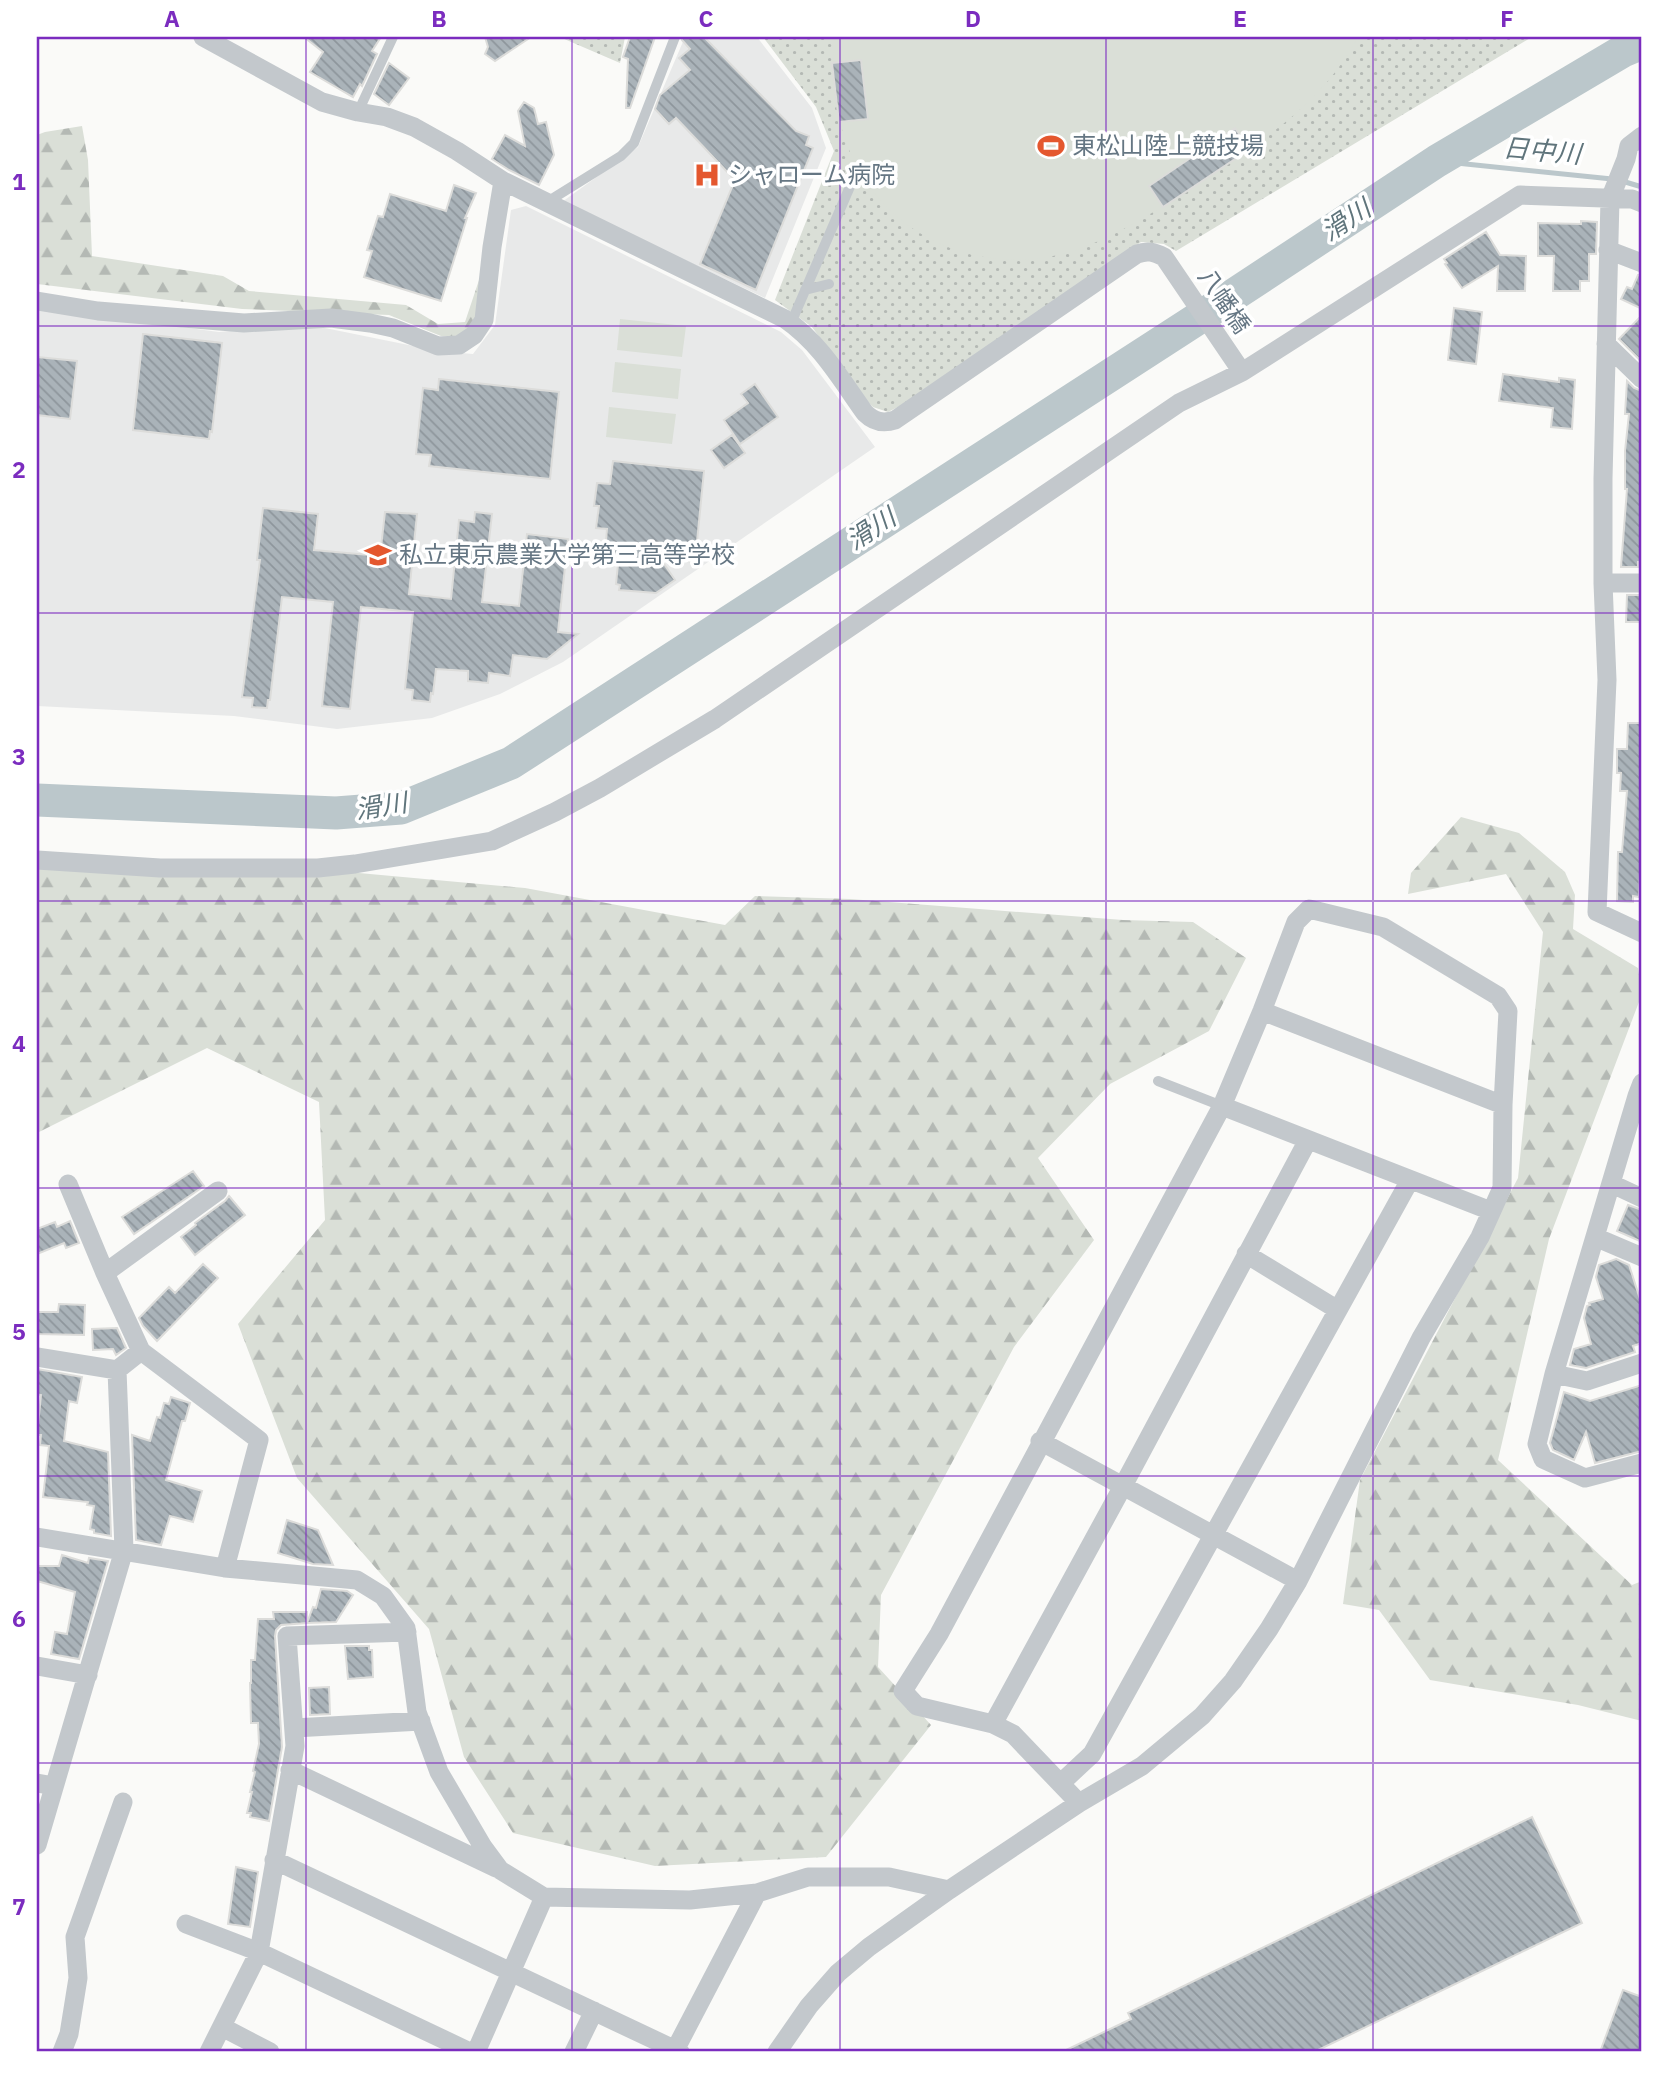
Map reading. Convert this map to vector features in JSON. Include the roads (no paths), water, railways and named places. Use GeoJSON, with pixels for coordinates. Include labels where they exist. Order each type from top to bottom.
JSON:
{"type":"FeatureCollection","features":[{"type":"Feature","properties":{"kind":"street"},"geometry":{"type":"LineString","coordinates":[[203,37],[322,102],[387,117],[414,127],[503,181],[791,323]]}},
{"type":"Feature","properties":{"kind":"street"},"geometry":{"type":"LineString","coordinates":[[1635,148],[1610,199],[1603,479],[1607,680],[1597,912],[1642,933]]}},
{"type":"Feature","properties":{"kind":"street"},"geometry":{"type":"LineString","coordinates":[[37,301],[98,311],[244,323],[331,318],[393,328],[438,346],[459,345],[474,335],[484,320],[503,181]]}},
{"type":"Feature","properties":{"kind":"street"},"geometry":{"type":"LineString","coordinates":[[37,860],[160,868],[318,868],[492,841],[589,794],[715,719],[1237,364],[1520,195],[1632,199],[1642,203]]}},
{"type":"Feature","properties":{"kind":"street"},"geometry":{"type":"LineString","coordinates":[[1608,250],[1642,263]]}},
{"type":"Feature","properties":{"kind":"street","name":"八幡橋"},"geometry":{"type":"LineString","coordinates":[[791,323],[806,334],[821,352],[865,413],[870,418],[885,423],[895,420],[1137,254],[1154,251],[1164,257],[1237,364]]}},
{"type":"Feature","properties":{"kind":"street"},"geometry":{"type":"LineString","coordinates":[[1606,344],[1642,379]]}},
{"type":"Feature","properties":{"kind":"street"},"geometry":{"type":"LineString","coordinates":[[1603,583],[1642,583]]}},
{"type":"Feature","properties":{"kind":"street"},"geometry":{"type":"LineString","coordinates":[[777,2052],[809,2007],[838,1973],[869,1947],[1079,1803],[1142,1766],[1202,1716],[1240,1670],[1298,1581],[1422,1338],[1480,1237],[1502,1188],[1508,1011],[1497,996],[1383,927],[1309,909],[1296,922],[1222,1106],[1040,1441],[939,1634],[903,1690],[917,1706],[993,1724],[1013,1734],[1079,1803]]}},
{"type":"Feature","properties":{"kind":"street"},"geometry":{"type":"LineString","coordinates":[[1262,1011],[1503,1105]]}},
{"type":"Feature","properties":{"kind":"street"},"geometry":{"type":"LineString","coordinates":[[1640,1092],[1554,1374],[1537,1444],[1543,1459],[1585,1478],[1642,1462]]}},
{"type":"Feature","properties":{"kind":"street"},"geometry":{"type":"LineString","coordinates":[[1222,1106],[1491,1212]]}},
{"type":"Feature","properties":{"kind":"street"},"geometry":{"type":"LineString","coordinates":[[993,1724],[1308,1140]]}},
{"type":"Feature","properties":{"kind":"street"},"geometry":{"type":"LineString","coordinates":[[1060,1783],[1092,1755],[1410,1180]]}},
{"type":"Feature","properties":{"kind":"street"},"geometry":{"type":"LineString","coordinates":[[68,1184],[141,1350],[259,1440],[225,1568]]}},
{"type":"Feature","properties":{"kind":"street"},"geometry":{"type":"LineString","coordinates":[[1612,1184],[1642,1198]]}},
{"type":"Feature","properties":{"kind":"street"},"geometry":{"type":"LineString","coordinates":[[105,1273],[218,1192]]}},
{"type":"Feature","properties":{"kind":"street"},"geometry":{"type":"LineString","coordinates":[[1595,1237],[1642,1257]]}},
{"type":"Feature","properties":{"kind":"street"},"geometry":{"type":"LineString","coordinates":[[1246,1254],[1338,1310]]}},
{"type":"Feature","properties":{"kind":"street"},"geometry":{"type":"LineString","coordinates":[[37,1356],[117,1370],[141,1350]]}},
{"type":"Feature","properties":{"kind":"street"},"geometry":{"type":"LineString","coordinates":[[1554,1374],[1587,1381],[1642,1363]]}},
{"type":"Feature","properties":{"kind":"street"},"geometry":{"type":"LineString","coordinates":[[37,1845],[45,1785],[88,1675],[124,1550],[117,1370]]}},
{"type":"Feature","properties":{"kind":"street"},"geometry":{"type":"LineString","coordinates":[[1040,1441],[1298,1581]]}},
{"type":"Feature","properties":{"kind":"street"},"geometry":{"type":"LineString","coordinates":[[37,1537],[225,1568],[356,1580],[383,1595],[406,1628],[417,1712],[439,1772],[483,1847],[500,1870]]}},
{"type":"Feature","properties":{"kind":"street"},"geometry":{"type":"LineString","coordinates":[[209,2052],[258,1952],[295,1746],[287,1636],[407,1632]]}},
{"type":"Feature","properties":{"kind":"street"},"geometry":{"type":"LineString","coordinates":[[37,1666],[88,1675]]}},
{"type":"Feature","properties":{"kind":"street"},"geometry":{"type":"LineString","coordinates":[[293,1728],[421,1721]]}},
{"type":"Feature","properties":{"kind":"street"},"geometry":{"type":"LineString","coordinates":[[290,1770],[500,1870],[544,1897],[691,1900],[757,1893],[808,1877],[889,1877],[949,1890]]}},
{"type":"Feature","properties":{"kind":"street"},"geometry":{"type":"LineString","coordinates":[[62,2052],[69,2034],[78,1978],[75,1937],[123,1802]]}},
{"type":"Feature","properties":{"kind":"street"},"geometry":{"type":"LineString","coordinates":[[274,1860],[676,2052],[757,1893]]}},
{"type":"Feature","properties":{"kind":"street"},"geometry":{"type":"LineString","coordinates":[[476,2052],[544,1897]]}},
{"type":"Feature","properties":{"kind":"street"},"geometry":{"type":"LineString","coordinates":[[186,1924],[258,1952],[470,2052]]}},
{"type":"Feature","properties":{"kind":"street"},"geometry":{"type":"LineString","coordinates":[[573,2052],[594,2011]]}},
{"type":"Feature","properties":{"kind":"street"},"geometry":{"type":"LineString","coordinates":[[222,2027],[270,2052]]}},
{"type":"Feature","properties":{"kind":"lane"},"geometry":{"type":"LineString","coordinates":[[358,112],[393,37]]}},
{"type":"Feature","properties":{"kind":"lane"},"geometry":{"type":"LineString","coordinates":[[546,203],[621,156],[634,143],[675,37]]}},
{"type":"Feature","properties":{"kind":"lane"},"geometry":{"type":"LineString","coordinates":[[791,323],[855,175]]}},
{"type":"Feature","properties":{"kind":"lane"},"geometry":{"type":"LineString","coordinates":[[805,290],[829,284]]}},
{"type":"Feature","properties":{"kind":"lane"},"geometry":{"type":"LineString","coordinates":[[1157,1081],[1222,1106]]}},
{"type":"Feature","properties":{"kind":"waterway","name":"滑川"},"geometry":{"type":"LineString","coordinates":[[37,800],[336,813],[401,808],[511,763],[1437,161],[1623,51],[1642,43]]}},
{"type":"Feature","properties":{"kind":"waterway","name":"日中川"},"geometry":{"type":"LineString","coordinates":[[1437,161],[1612,179]]}},
{"type":"Feature","properties":{"kind":"waterway","name":"日中川"},"geometry":{"type":"LineString","coordinates":[[1622,181],[1642,187]]}},
{"type":"Feature","properties":{"kind":"place","name":"東松山陸上競技場"},"geometry":{"type":"Point","coordinates":[1051,146]}},
{"type":"Feature","properties":{"kind":"place","name":"シャローム病院"},"geometry":{"type":"Point","coordinates":[707,175]}},
{"type":"Feature","properties":{"kind":"place","name":"私立東京農業大学第三高等学校"},"geometry":{"type":"Point","coordinates":[378,555]}}]}
